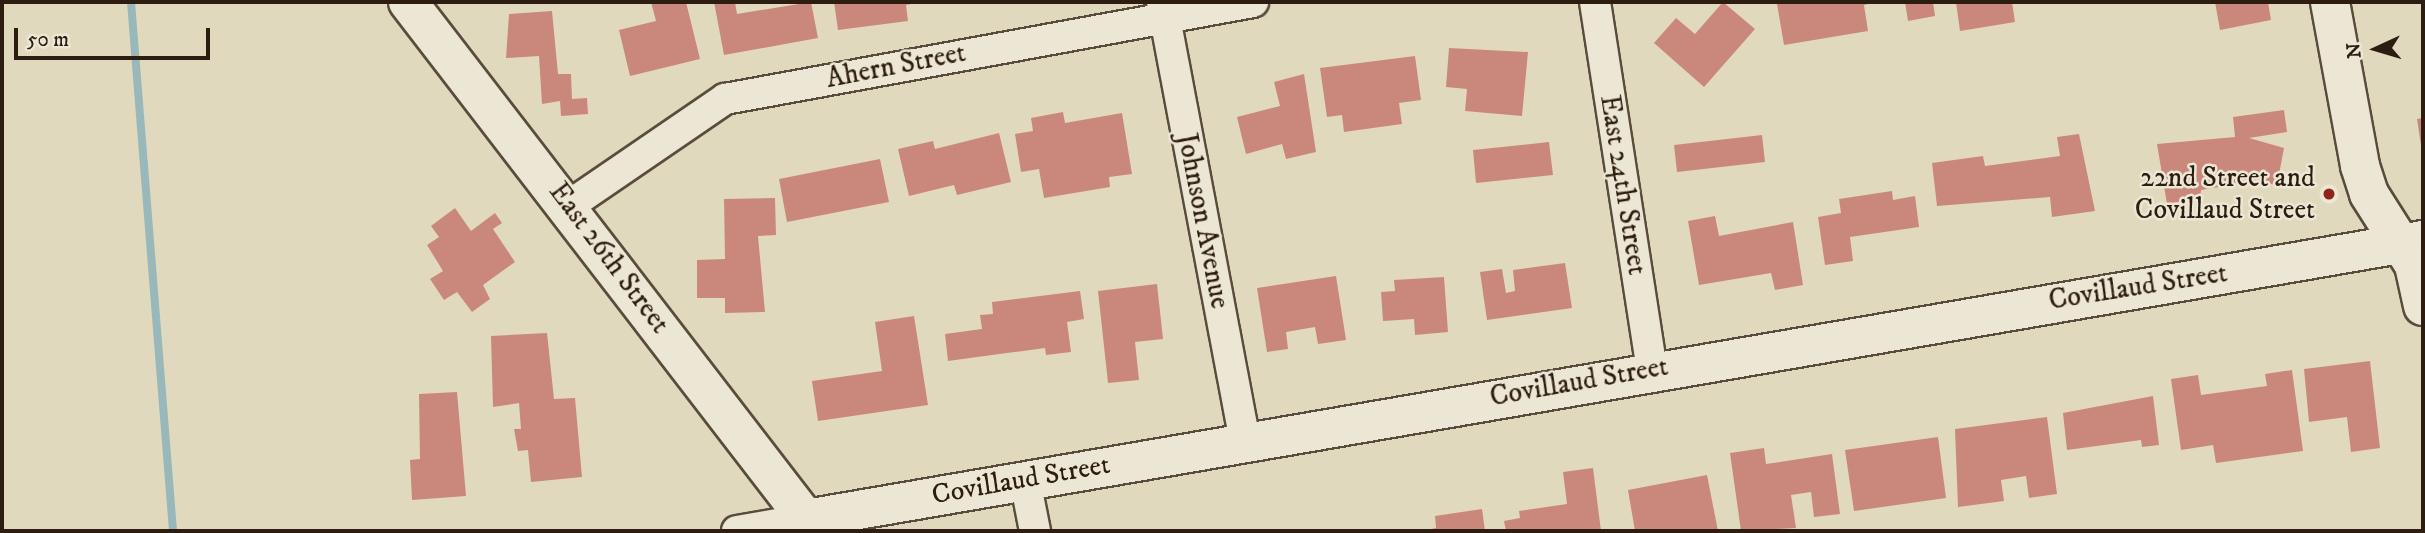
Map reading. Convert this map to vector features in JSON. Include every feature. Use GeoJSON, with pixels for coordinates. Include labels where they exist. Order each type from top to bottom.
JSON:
{"type":"FeatureCollection","features":[{"type":"Feature","properties":{"kind":"street","name":"East 26th Street"},"geometry":{"type":"LineString","coordinates":[[408,2],[570,205],[806,519]]}},
{"type":"Feature","properties":{"kind":"street","name":"Ahern Street"},"geometry":{"type":"LineString","coordinates":[[570,205],[725,99],[1163,9],[1253,2]]}},
{"type":"Feature","properties":{"kind":"street","name":"East 24th Street"},"geometry":{"type":"LineString","coordinates":[[1595,2],[1652,369]]}},
{"type":"Feature","properties":{"kind":"street"},"geometry":{"type":"LineString","coordinates":[[2330,2],[2360,166],[2369,194],[2413,242],[2423,306]]}},
{"type":"Feature","properties":{"kind":"street","name":"Johnson Avenue"},"geometry":{"type":"LineString","coordinates":[[1163,9],[1245,440]]}},
{"type":"Feature","properties":{"kind":"street","name":"Covillaud Street"},"geometry":{"type":"LineString","coordinates":[[737,531],[1652,369],[2413,242]]}},
{"type":"Feature","properties":{"kind":"street"},"geometry":{"type":"LineString","coordinates":[[1025,480],[1035,531]]}},
{"type":"Feature","properties":{"kind":"building"},"geometry":{"type":"Polygon","coordinates":[[[651,2],[686,2],[700,59],[630,76],[619,30],[656,21],[651,2]]]}},
{"type":"Feature","properties":{"kind":"building"},"geometry":{"type":"Polygon","coordinates":[[[714,2],[735,2],[737,14],[811,2],[818,38],[724,55],[714,2]]]}},
{"type":"Feature","properties":{"kind":"building"},"geometry":{"type":"Polygon","coordinates":[[[834,2],[916,3],[906,5],[908,21],[838,30],[834,2]]]}},
{"type":"Feature","properties":{"kind":"building"},"geometry":{"type":"Polygon","coordinates":[[[1723,2],[1755,29],[1704,87],[1654,43],[1676,18],[1695,34],[1723,2]]]}},
{"type":"Feature","properties":{"kind":"building"},"geometry":{"type":"Polygon","coordinates":[[[1877,2],[1864,5],[1868,31],[1784,45],[1777,4],[1877,2]]]}},
{"type":"Feature","properties":{"kind":"building"},"geometry":{"type":"Polygon","coordinates":[[[1905,2],[1933,2],[1935,16],[1908,21],[1905,2]]]}},
{"type":"Feature","properties":{"kind":"building"},"geometry":{"type":"Polygon","coordinates":[[[1956,2],[2012,2],[2015,22],[1960,31],[1956,2]]]}},
{"type":"Feature","properties":{"kind":"building"},"geometry":{"type":"Polygon","coordinates":[[[2215,2],[2268,2],[2271,20],[2220,30],[2215,2]]]}},
{"type":"Feature","properties":{"kind":"building"},"geometry":{"type":"Polygon","coordinates":[[[552,11],[558,74],[571,74],[572,99],[587,98],[588,114],[561,116],[560,101],[542,104],[539,56],[506,58],[509,14],[552,11]]]}},
{"type":"Feature","properties":{"kind":"building"},"geometry":{"type":"Polygon","coordinates":[[[1449,48],[1528,52],[1522,116],[1465,111],[1467,89],[1446,87],[1449,48]]]}},
{"type":"Feature","properties":{"kind":"building"},"geometry":{"type":"Polygon","coordinates":[[[1415,56],[1421,100],[1399,103],[1402,124],[1344,132],[1342,115],[1327,117],[1320,68],[1415,56]]]}},
{"type":"Feature","properties":{"kind":"building"},"geometry":{"type":"Polygon","coordinates":[[[1304,74],[1316,152],[1286,159],[1282,144],[1246,154],[1237,117],[1280,106],[1274,82],[1304,74]]]}},
{"type":"Feature","properties":{"kind":"building"},"geometry":{"type":"Polygon","coordinates":[[[2284,110],[2287,132],[2249,138],[2284,148],[2277,185],[2255,181],[2201,190],[2200,199],[2167,204],[2157,144],[2235,137],[2233,117],[2284,110]]]}},
{"type":"Feature","properties":{"kind":"building"},"geometry":{"type":"Polygon","coordinates":[[[1063,112],[1065,123],[1122,113],[1132,174],[1109,177],[1110,187],[1044,198],[1039,169],[1021,172],[1015,134],[1033,131],[1031,118],[1063,112]]]}},
{"type":"Feature","properties":{"kind":"building"},"geometry":{"type":"Polygon","coordinates":[[[2423,118],[2423,151],[2422,152],[2417,119],[2423,118]]]}},
{"type":"Feature","properties":{"kind":"building"},"geometry":{"type":"Polygon","coordinates":[[[999,133],[1011,182],[957,195],[954,185],[909,196],[898,149],[933,141],[935,149],[999,133]]]}},
{"type":"Feature","properties":{"kind":"building"},"geometry":{"type":"Polygon","coordinates":[[[2079,134],[2095,211],[2052,217],[2050,197],[1937,206],[1932,163],[1983,156],[1985,166],[2060,156],[2057,137],[2079,134]]]}},
{"type":"Feature","properties":{"kind":"building"},"geometry":{"type":"Polygon","coordinates":[[[1762,135],[1765,162],[1677,172],[1674,145],[1762,135]]]}},
{"type":"Feature","properties":{"kind":"building"},"geometry":{"type":"Polygon","coordinates":[[[1549,142],[1553,175],[1476,183],[1473,150],[1549,142]]]}},
{"type":"Feature","properties":{"kind":"building"},"geometry":{"type":"Polygon","coordinates":[[[880,159],[889,202],[787,222],[779,179],[880,159]]]}},
{"type":"Feature","properties":{"kind":"building"},"geometry":{"type":"Polygon","coordinates":[[[1892,191],[1893,200],[1915,196],[1919,227],[1850,237],[1853,261],[1825,265],[1818,217],[1841,213],[1839,199],[1892,191]]]}},
{"type":"Feature","properties":{"kind":"building"},"geometry":{"type":"Polygon","coordinates":[[[775,198],[776,235],[758,236],[765,312],[725,313],[725,298],[697,298],[697,260],[725,259],[724,199],[775,198]]]}},
{"type":"Feature","properties":{"kind":"building"},"geometry":{"type":"Polygon","coordinates":[[[455,208],[471,231],[495,213],[502,223],[493,229],[515,262],[483,285],[490,299],[472,312],[457,292],[444,300],[430,279],[443,271],[427,245],[439,237],[431,226],[455,208]]]}},
{"type":"Feature","properties":{"kind":"building"},"geometry":{"type":"Polygon","coordinates":[[[1715,216],[1719,236],[1793,222],[1803,285],[1775,290],[1771,273],[1699,285],[1688,221],[1715,216]]]}},
{"type":"Feature","properties":{"kind":"building"},"geometry":{"type":"Polygon","coordinates":[[[1565,263],[1572,308],[1487,320],[1480,272],[1502,269],[1506,293],[1515,291],[1513,270],[1565,263]]]}},
{"type":"Feature","properties":{"kind":"building"},"geometry":{"type":"Polygon","coordinates":[[[1336,276],[1346,340],[1318,344],[1315,327],[1286,332],[1288,349],[1267,352],[1257,288],[1336,276]]]}},
{"type":"Feature","properties":{"kind":"building"},"geometry":{"type":"Polygon","coordinates":[[[1444,277],[1448,332],[1415,335],[1414,319],[1383,321],[1381,292],[1395,291],[1394,280],[1444,277]]]}},
{"type":"Feature","properties":{"kind":"building"},"geometry":{"type":"Polygon","coordinates":[[[1157,284],[1163,339],[1135,342],[1139,380],[1108,383],[1098,291],[1157,284]]]}},
{"type":"Feature","properties":{"kind":"building"},"geometry":{"type":"Polygon","coordinates":[[[1080,291],[1084,319],[1067,322],[1071,352],[1046,355],[1045,348],[948,361],[945,334],[982,329],[980,315],[993,314],[992,302],[1080,291]]]}},
{"type":"Feature","properties":{"kind":"building"},"geometry":{"type":"Polygon","coordinates":[[[914,316],[928,405],[818,421],[812,381],[882,371],[875,322],[914,316]]]}},
{"type":"Feature","properties":{"kind":"building"},"geometry":{"type":"Polygon","coordinates":[[[547,333],[554,399],[575,398],[582,477],[531,482],[528,450],[518,451],[514,429],[521,429],[519,403],[493,407],[491,336],[547,333]]]}},
{"type":"Feature","properties":{"kind":"building"},"geometry":{"type":"Polygon","coordinates":[[[2370,361],[2380,448],[2351,452],[2347,417],[2309,422],[2304,369],[2370,361]]]}},
{"type":"Feature","properties":{"kind":"building"},"geometry":{"type":"Polygon","coordinates":[[[2292,370],[2303,451],[2216,463],[2213,445],[2181,450],[2171,379],[2198,375],[2201,395],[2267,386],[2265,374],[2292,370]]]}},
{"type":"Feature","properties":{"kind":"building"},"geometry":{"type":"Polygon","coordinates":[[[457,392],[466,496],[412,500],[410,460],[420,459],[419,394],[457,392]]]}},
{"type":"Feature","properties":{"kind":"building"},"geometry":{"type":"Polygon","coordinates":[[[2153,396],[2159,445],[2142,447],[2141,440],[2067,450],[2063,413],[2153,396]]]}},
{"type":"Feature","properties":{"kind":"building"},"geometry":{"type":"Polygon","coordinates":[[[2047,417],[2057,494],[2029,498],[2026,476],[2001,480],[2004,501],[1958,507],[1955,429],[2047,417]]]}},
{"type":"Feature","properties":{"kind":"building"},"geometry":{"type":"Polygon","coordinates":[[[1938,437],[1946,498],[1854,511],[1845,450],[1938,437]]]}},
{"type":"Feature","properties":{"kind":"building"},"geometry":{"type":"Polygon","coordinates":[[[1764,448],[1766,464],[1832,454],[1840,514],[1814,517],[1811,492],[1791,495],[1796,528],[1741,531],[1730,453],[1764,448]]]}},
{"type":"Feature","properties":{"kind":"building"},"geometry":{"type":"Polygon","coordinates":[[[1593,468],[1601,531],[1506,531],[1504,521],[1520,518],[1519,511],[1567,504],[1563,472],[1593,468]]]}},
{"type":"Feature","properties":{"kind":"building"},"geometry":{"type":"Polygon","coordinates":[[[1707,475],[1718,531],[1635,531],[1628,490],[1707,475]]]}},
{"type":"Feature","properties":{"kind":"building"},"geometry":{"type":"Polygon","coordinates":[[[1482,509],[1485,531],[1422,531],[1436,528],[1435,516],[1482,509]]]}},
{"type":"Feature","properties":{"kind":"waterway"},"geometry":{"type":"LineString","coordinates":[[131,2],[173,531]]}},
{"type":"Feature","properties":{"kind":"place","name":"22nd Street and Covillaud Street"},"geometry":{"type":"Point","coordinates":[2329,194]}}]}
